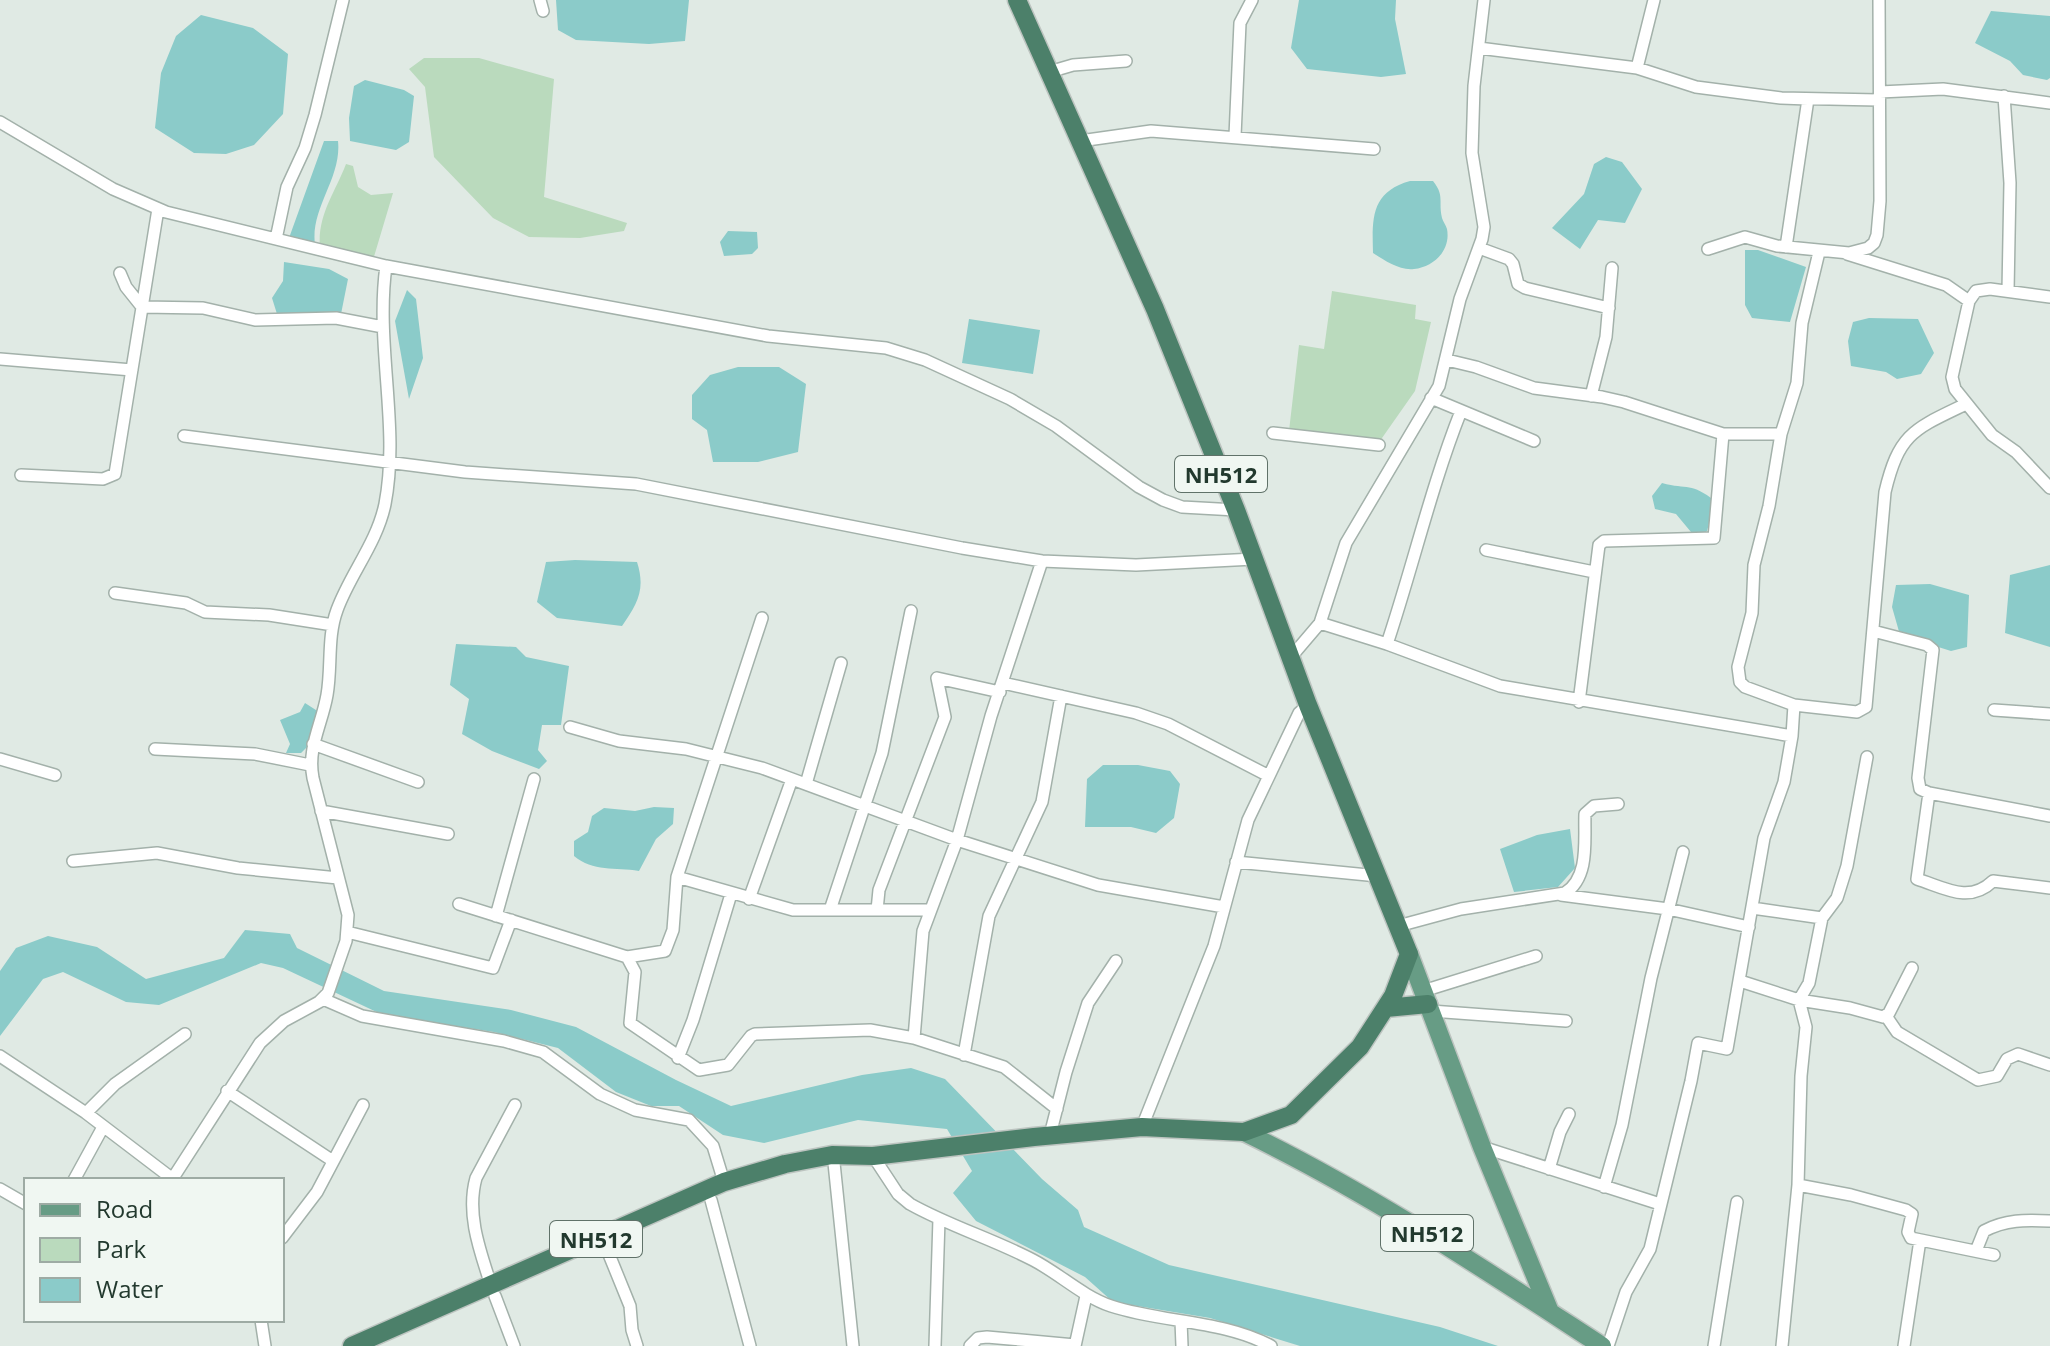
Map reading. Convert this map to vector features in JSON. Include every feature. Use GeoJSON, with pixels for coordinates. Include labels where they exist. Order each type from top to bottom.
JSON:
{"type":"FeatureCollection","features":[{"type":"Feature","properties":{"kind":"highway","name":"NH512"},"geometry":{"type":"LineString","coordinates":[[352,1346],[606,1247],[755,1183],[840,1160],[1142,1127],[1244,1132],[1291,1115],[1360,1047],[1400,982],[1409,954],[1308,705],[1236,510],[1155,309],[1017,0]]}},
{"type":"Feature","properties":{"kind":"highway"},"geometry":{"type":"LineString","coordinates":[[1386,1008],[1427,1002]]}},
{"type":"Feature","properties":{"kind":"highway","name":"NH512"},"geometry":{"type":"LineString","coordinates":[[379,1346],[724,1182],[785,1164],[832,1155],[840,1160]]}},
{"type":"Feature","properties":{"kind":"main road"},"geometry":{"type":"LineString","coordinates":[[1409,954],[1482,1147],[1550,1312]]}},
{"type":"Feature","properties":{"kind":"main road","name":"NH512"},"geometry":{"type":"LineString","coordinates":[[1244,1132],[1359,1191],[1605,1346]]}},
{"type":"Feature","properties":{"kind":"street"},"geometry":{"type":"LineString","coordinates":[[276,239],[287,187],[305,148],[315,115],[343,0]]}},
{"type":"Feature","properties":{"kind":"street"},"geometry":{"type":"LineString","coordinates":[[1235,136],[1240,23],[1252,0]]}},
{"type":"Feature","properties":{"kind":"street"},"geometry":{"type":"LineString","coordinates":[[1291,657],[1320,623],[1346,543],[1439,386],[1447,360],[1460,299],[1484,227],[1472,153],[1474,86],[1484,0]]}},
{"type":"Feature","properties":{"kind":"street"},"geometry":{"type":"LineString","coordinates":[[1637,68],[1654,0]]}},
{"type":"Feature","properties":{"kind":"street"},"geometry":{"type":"LineString","coordinates":[[1708,249],[1745,237],[1786,247],[1843,253],[1868,248],[1877,235],[1880,201],[1879,0]]}},
{"type":"Feature","properties":{"kind":"street"},"geometry":{"type":"LineString","coordinates":[[1479,48],[1637,68],[1696,87],[1808,99],[1786,247]]}},
{"type":"Feature","properties":{"kind":"street"},"geometry":{"type":"LineString","coordinates":[[1049,72],[1073,65],[1126,61]]}},
{"type":"Feature","properties":{"kind":"street"},"geometry":{"type":"LineString","coordinates":[[1880,92],[1923,88],[2050,103]]}},
{"type":"Feature","properties":{"kind":"street"},"geometry":{"type":"LineString","coordinates":[[1781,98],[1878,100],[1880,92]]}},
{"type":"Feature","properties":{"kind":"street"},"geometry":{"type":"LineString","coordinates":[[2004,96],[2010,183],[2008,291]]}},
{"type":"Feature","properties":{"kind":"street"},"geometry":{"type":"LineString","coordinates":[[0,122],[113,189],[158,209],[386,266],[768,336],[886,348],[925,360],[1010,399],[1056,426],[1139,487],[1163,500],[1182,507],[1236,510]]}},
{"type":"Feature","properties":{"kind":"street"},"geometry":{"type":"LineString","coordinates":[[1080,141],[1151,131],[1374,149]]}},
{"type":"Feature","properties":{"kind":"street"},"geometry":{"type":"LineString","coordinates":[[21,475],[103,479],[115,474],[158,209]]}},
{"type":"Feature","properties":{"kind":"street"},"geometry":{"type":"LineString","coordinates":[[1479,248],[1509,259],[1518,284],[1525,288],[1609,308]]}},
{"type":"Feature","properties":{"kind":"street"},"geometry":{"type":"LineString","coordinates":[[1819,252],[1802,323],[1797,383],[1781,434],[1769,506],[1754,565],[1753,606],[1738,675],[1745,687],[1794,705],[1857,712],[1864,710],[1868,702],[1885,492],[1892,464],[1900,446],[1912,433],[1966,404]]}},
{"type":"Feature","properties":{"kind":"street"},"geometry":{"type":"LineString","coordinates":[[1843,253],[1946,285],[1969,301]]}},
{"type":"Feature","properties":{"kind":"street"},"geometry":{"type":"LineString","coordinates":[[175,1178],[260,1043],[295,1013],[325,996],[346,937],[348,915],[310,765],[327,696],[333,625],[338,607],[365,558],[384,507],[389,462],[383,327],[386,266]]}},
{"type":"Feature","properties":{"kind":"street"},"geometry":{"type":"LineString","coordinates":[[1591,396],[1606,337],[1612,268]]}},
{"type":"Feature","properties":{"kind":"street"},"geometry":{"type":"LineString","coordinates":[[120,273],[126,287],[142,307]]}},
{"type":"Feature","properties":{"kind":"street"},"geometry":{"type":"LineString","coordinates":[[2050,297],[1982,289],[1972,294],[1952,377],[1955,389],[1992,435],[2016,452],[2050,488]]}},
{"type":"Feature","properties":{"kind":"street"},"geometry":{"type":"LineString","coordinates":[[142,307],[203,308],[255,320],[336,318],[383,327]]}},
{"type":"Feature","properties":{"kind":"street"},"geometry":{"type":"LineString","coordinates":[[0,359],[132,370]]}},
{"type":"Feature","properties":{"kind":"street"},"geometry":{"type":"LineString","coordinates":[[1447,360],[1534,388],[1624,402],[1723,434],[1781,434]]}},
{"type":"Feature","properties":{"kind":"street"},"geometry":{"type":"LineString","coordinates":[[1431,398],[1534,441]]}},
{"type":"Feature","properties":{"kind":"street"},"geometry":{"type":"LineString","coordinates":[[1387,644],[1411,573],[1441,461],[1461,411]]}},
{"type":"Feature","properties":{"kind":"street"},"geometry":{"type":"LineString","coordinates":[[1273,433],[1379,445]]}},
{"type":"Feature","properties":{"kind":"street"},"geometry":{"type":"LineString","coordinates":[[1579,702],[1599,545],[1604,541],[1714,538],[1723,434]]}},
{"type":"Feature","properties":{"kind":"street"},"geometry":{"type":"LineString","coordinates":[[184,436],[465,472],[636,484],[1042,561],[1136,565],[1254,559]]}},
{"type":"Feature","properties":{"kind":"street"},"geometry":{"type":"LineString","coordinates":[[1486,550],[1594,572]]}},
{"type":"Feature","properties":{"kind":"street"},"geometry":{"type":"LineString","coordinates":[[914,1038],[923,931],[957,840],[1042,561]]}},
{"type":"Feature","properties":{"kind":"street"},"geometry":{"type":"LineString","coordinates":[[115,593],[186,603],[205,612],[269,615],[333,625]]}},
{"type":"Feature","properties":{"kind":"street"},"geometry":{"type":"LineString","coordinates":[[830,910],[866,804],[894,701],[911,611]]}},
{"type":"Feature","properties":{"kind":"street"},"geometry":{"type":"LineString","coordinates":[[459,904],[627,957],[665,951],[673,930],[677,877],[762,618]]}},
{"type":"Feature","properties":{"kind":"street"},"geometry":{"type":"LineString","coordinates":[[1320,623],[1500,686],[1579,702],[1792,736]]}},
{"type":"Feature","properties":{"kind":"street"},"geometry":{"type":"LineString","coordinates":[[1873,631],[1927,645],[1933,650],[1918,778],[1920,789],[2050,816]]}},
{"type":"Feature","properties":{"kind":"street"},"geometry":{"type":"LineString","coordinates":[[806,784],[841,663]]}},
{"type":"Feature","properties":{"kind":"street"},"geometry":{"type":"LineString","coordinates":[[877,910],[879,890],[945,717],[937,678],[1061,696],[1136,713],[1168,724],[1269,776]]}},
{"type":"Feature","properties":{"kind":"street"},"geometry":{"type":"LineString","coordinates":[[964,1055],[989,916],[1042,802],[1061,696]]}},
{"type":"Feature","properties":{"kind":"street"},"geometry":{"type":"LineString","coordinates":[[1142,1127],[1214,946],[1248,820],[1299,713],[1308,705]]}},
{"type":"Feature","properties":{"kind":"street"},"geometry":{"type":"LineString","coordinates":[[1605,1346],[1626,1292],[1650,1249],[1698,1043],[1727,1049],[1764,838],[1784,782],[1794,705]]}},
{"type":"Feature","properties":{"kind":"street"},"geometry":{"type":"LineString","coordinates":[[1994,710],[2050,714]]}},
{"type":"Feature","properties":{"kind":"street"},"geometry":{"type":"LineString","coordinates":[[570,727],[619,741],[718,756],[866,804],[957,840],[1098,885],[1224,907]]}},
{"type":"Feature","properties":{"kind":"street"},"geometry":{"type":"LineString","coordinates":[[313,744],[418,782]]}},
{"type":"Feature","properties":{"kind":"street"},"geometry":{"type":"LineString","coordinates":[[155,749],[255,754],[310,765]]}},
{"type":"Feature","properties":{"kind":"street"},"geometry":{"type":"LineString","coordinates":[[1782,1346],[1798,1185],[1801,1076],[1806,1027],[1799,1000],[1809,983],[1822,918],[1837,898],[1847,866],[1867,757]]}},
{"type":"Feature","properties":{"kind":"street"},"geometry":{"type":"LineString","coordinates":[[0,759],[55,775]]}},
{"type":"Feature","properties":{"kind":"street"},"geometry":{"type":"LineString","coordinates":[[496,916],[534,779]]}},
{"type":"Feature","properties":{"kind":"street"},"geometry":{"type":"LineString","coordinates":[[749,899],[792,779]]}},
{"type":"Feature","properties":{"kind":"street"},"geometry":{"type":"LineString","coordinates":[[1929,793],[1917,879],[1966,894],[1981,893],[1993,881],[2050,888]]}},
{"type":"Feature","properties":{"kind":"street"},"geometry":{"type":"LineString","coordinates":[[1559,895],[1572,889],[1580,873],[1585,854],[1585,814],[1594,806],[1618,804]]}},
{"type":"Feature","properties":{"kind":"street"},"geometry":{"type":"LineString","coordinates":[[321,811],[448,834]]}},
{"type":"Feature","properties":{"kind":"street"},"geometry":{"type":"LineString","coordinates":[[1604,1187],[1622,1125],[1651,978],[1683,852]]}},
{"type":"Feature","properties":{"kind":"street"},"geometry":{"type":"LineString","coordinates":[[73,861],[157,853],[238,868],[338,878]]}},
{"type":"Feature","properties":{"kind":"street"},"geometry":{"type":"LineString","coordinates":[[1236,862],[1378,876]]}},
{"type":"Feature","properties":{"kind":"street"},"geometry":{"type":"LineString","coordinates":[[677,877],[793,910],[930,910]]}},
{"type":"Feature","properties":{"kind":"street"},"geometry":{"type":"LineString","coordinates":[[678,1058],[693,1020],[731,894]]}},
{"type":"Feature","properties":{"kind":"street"},"geometry":{"type":"LineString","coordinates":[[1398,926],[1461,909],[1559,895],[1668,909],[1749,927]]}},
{"type":"Feature","properties":{"kind":"street"},"geometry":{"type":"LineString","coordinates":[[1752,908],[1822,918]]}},
{"type":"Feature","properties":{"kind":"street"},"geometry":{"type":"LineString","coordinates":[[346,937],[493,968],[511,920]]}},
{"type":"Feature","properties":{"kind":"street"},"geometry":{"type":"LineString","coordinates":[[1427,1002],[1536,956]]}},
{"type":"Feature","properties":{"kind":"street"},"geometry":{"type":"LineString","coordinates":[[627,957],[635,972],[630,1023],[699,1070],[723,1067],[755,1034],[870,1030],[914,1038],[1004,1067],[1057,1109]]}},
{"type":"Feature","properties":{"kind":"street"},"geometry":{"type":"LineString","coordinates":[[1042,1136],[1057,1109],[1088,1003],[1116,961]]}},
{"type":"Feature","properties":{"kind":"street"},"geometry":{"type":"LineString","coordinates":[[1886,1016],[1912,968]]}},
{"type":"Feature","properties":{"kind":"street"},"geometry":{"type":"LineString","coordinates":[[1740,981],[1799,1000],[1886,1016],[1897,1032],[1978,1080],[1997,1076],[2007,1059],[2018,1054],[2050,1065]]}},
{"type":"Feature","properties":{"kind":"street"},"geometry":{"type":"LineString","coordinates":[[325,996],[362,1016],[536,1049],[600,1094],[635,1110],[689,1120],[713,1146],[724,1182]]}},
{"type":"Feature","properties":{"kind":"street"},"geometry":{"type":"LineString","coordinates":[[1427,1002],[1566,1021]]}},
{"type":"Feature","properties":{"kind":"street"},"geometry":{"type":"LineString","coordinates":[[86,1113],[115,1084],[185,1034]]}},
{"type":"Feature","properties":{"kind":"street"},"geometry":{"type":"LineString","coordinates":[[0,1056],[86,1113],[173,1178]]}},
{"type":"Feature","properties":{"kind":"street"},"geometry":{"type":"LineString","coordinates":[[227,1091],[333,1161]]}},
{"type":"Feature","properties":{"kind":"street"},"geometry":{"type":"LineString","coordinates":[[284,1235],[317,1192],[363,1105]]}},
{"type":"Feature","properties":{"kind":"street"},"geometry":{"type":"LineString","coordinates":[[514,1346],[477,1240],[473,1189],[515,1105]]}},
{"type":"Feature","properties":{"kind":"street"},"geometry":{"type":"LineString","coordinates":[[1549,1169],[1569,1114]]}},
{"type":"Feature","properties":{"kind":"street"},"geometry":{"type":"LineString","coordinates":[[75,1178],[103,1127]]}},
{"type":"Feature","properties":{"kind":"street"},"geometry":{"type":"LineString","coordinates":[[1482,1147],[1660,1204]]}},
{"type":"Feature","properties":{"kind":"street"},"geometry":{"type":"LineString","coordinates":[[873,1156],[898,1194],[910,1204],[1030,1258],[1060,1275],[1086,1296],[1136,1313],[1249,1336],[1271,1346]]}},
{"type":"Feature","properties":{"kind":"street"},"geometry":{"type":"LineString","coordinates":[[840,1160],[853,1346]]}},
{"type":"Feature","properties":{"kind":"street"},"geometry":{"type":"LineString","coordinates":[[1798,1185],[1906,1210],[1912,1214],[1908,1236],[1994,1255]]}},
{"type":"Feature","properties":{"kind":"street"},"geometry":{"type":"LineString","coordinates":[[0,1189],[24,1203]]}},
{"type":"Feature","properties":{"kind":"street"},"geometry":{"type":"LineString","coordinates":[[711,1200],[750,1346]]}},
{"type":"Feature","properties":{"kind":"street"},"geometry":{"type":"LineString","coordinates":[[1714,1346],[1737,1202]]}},
{"type":"Feature","properties":{"kind":"street"},"geometry":{"type":"LineString","coordinates":[[935,1346],[939,1219]]}},
{"type":"Feature","properties":{"kind":"street"},"geometry":{"type":"LineString","coordinates":[[1976,1251],[1984,1231],[1995,1225],[2007,1221],[2050,1221]]}},
{"type":"Feature","properties":{"kind":"street"},"geometry":{"type":"LineString","coordinates":[[1904,1346],[1920,1240]]}},
{"type":"Feature","properties":{"kind":"street"},"geometry":{"type":"LineString","coordinates":[[606,1247],[630,1306],[637,1346]]}},
{"type":"Feature","properties":{"kind":"street"},"geometry":{"type":"LineString","coordinates":[[970,1346],[978,1338],[987,1337],[1075,1345],[1086,1296]]}},
{"type":"Feature","properties":{"kind":"street"},"geometry":{"type":"LineString","coordinates":[[1181,1321],[1182,1346]]}},
{"type":"Feature","properties":{"kind":"street"},"geometry":{"type":"LineString","coordinates":[[261,1322],[265,1346]]}},
{"type":"Feature","properties":{"kind":"green space"},"geometry":{"type":"Polygon","coordinates":[[[424,58],[479,58],[554,79],[544,197],[627,223],[624,231],[580,238],[529,237],[493,218],[434,157],[425,87],[409,69],[424,58]]]}},
{"type":"Feature","properties":{"kind":"green space"},"geometry":{"type":"Polygon","coordinates":[[[346,164],[353,166],[358,187],[371,195],[393,193],[373,260],[320,248],[324,215],[346,164]]]}},
{"type":"Feature","properties":{"kind":"green space"},"geometry":{"type":"Polygon","coordinates":[[[1332,291],[1416,305],[1415,319],[1431,322],[1415,391],[1375,448],[1289,431],[1299,345],[1324,349],[1332,291]]]}},
{"type":"Feature","properties":{"kind":"water"},"geometry":{"type":"Polygon","coordinates":[[[556,0],[689,0],[685,41],[649,44],[576,40],[558,30],[556,0]]]}},
{"type":"Feature","properties":{"kind":"water"},"geometry":{"type":"Polygon","coordinates":[[[1299,0],[1396,0],[1395,19],[1406,74],[1381,77],[1307,69],[1291,48],[1299,0]]]}},
{"type":"Feature","properties":{"kind":"water"},"geometry":{"type":"Polygon","coordinates":[[[1991,11],[2050,16],[2050,78],[2023,75],[2010,61],[1975,43],[1991,11]]]}},
{"type":"Feature","properties":{"kind":"water"},"geometry":{"type":"Polygon","coordinates":[[[201,15],[253,28],[288,54],[283,114],[254,145],[226,154],[194,153],[155,128],[161,73],[176,36],[201,15]]]}},
{"type":"Feature","properties":{"kind":"water"},"geometry":{"type":"Polygon","coordinates":[[[365,80],[404,90],[414,96],[409,142],[396,150],[350,141],[349,118],[354,86],[365,80]]]}},
{"type":"Feature","properties":{"kind":"water"},"geometry":{"type":"Polygon","coordinates":[[[324,141],[338,141],[338,155],[317,218],[315,245],[289,238],[324,141]]]}},
{"type":"Feature","properties":{"kind":"water"},"geometry":{"type":"Polygon","coordinates":[[[1606,157],[1622,162],[1642,189],[1625,223],[1598,220],[1580,249],[1552,228],[1584,194],[1594,164],[1606,157]]]}},
{"type":"Feature","properties":{"kind":"water"},"geometry":{"type":"Polygon","coordinates":[[[1410,181],[1433,181],[1437,186],[1448,237],[1444,250],[1434,261],[1421,268],[1409,269],[1373,253],[1373,229],[1376,208],[1381,199],[1397,186],[1410,181]]]}},
{"type":"Feature","properties":{"kind":"water"},"geometry":{"type":"Polygon","coordinates":[[[728,231],[757,232],[758,248],[752,254],[724,256],[720,242],[728,231]]]}},
{"type":"Feature","properties":{"kind":"water"},"geometry":{"type":"Polygon","coordinates":[[[1745,250],[1758,250],[1806,267],[1790,322],[1752,318],[1745,305],[1745,250]]]}},
{"type":"Feature","properties":{"kind":"water"},"geometry":{"type":"Polygon","coordinates":[[[284,262],[329,269],[348,279],[341,314],[277,314],[272,298],[283,281],[284,262]]]}},
{"type":"Feature","properties":{"kind":"water"},"geometry":{"type":"Polygon","coordinates":[[[407,290],[416,299],[423,358],[409,399],[395,321],[407,290]]]}},
{"type":"Feature","properties":{"kind":"water"},"geometry":{"type":"Polygon","coordinates":[[[1869,318],[1918,319],[1934,353],[1921,374],[1897,379],[1886,372],[1851,366],[1848,341],[1853,322],[1869,318]]]}},
{"type":"Feature","properties":{"kind":"water"},"geometry":{"type":"Polygon","coordinates":[[[969,319],[1040,330],[1033,374],[962,363],[969,319]]]}},
{"type":"Feature","properties":{"kind":"water"},"geometry":{"type":"Polygon","coordinates":[[[738,367],[779,367],[806,384],[798,452],[758,462],[713,462],[707,430],[692,419],[692,395],[710,375],[738,367]]]}},
{"type":"Feature","properties":{"kind":"water"},"geometry":{"type":"Polygon","coordinates":[[[1662,483],[1695,489],[1715,501],[1707,531],[1696,538],[1676,514],[1655,509],[1652,496],[1662,483]]]}},
{"type":"Feature","properties":{"kind":"water"},"geometry":{"type":"Polygon","coordinates":[[[546,562],[637,562],[640,589],[632,611],[622,626],[557,618],[537,602],[546,562]]]}},
{"type":"Feature","properties":{"kind":"water"},"geometry":{"type":"Polygon","coordinates":[[[2050,565],[2050,647],[2005,633],[2010,575],[2050,565]]]}},
{"type":"Feature","properties":{"kind":"water"},"geometry":{"type":"Polygon","coordinates":[[[1930,584],[1969,595],[1967,647],[1951,651],[1900,635],[1892,607],[1896,585],[1930,584]]]}},
{"type":"Feature","properties":{"kind":"water"},"geometry":{"type":"Polygon","coordinates":[[[456,644],[516,647],[526,657],[569,666],[561,725],[542,725],[538,750],[547,761],[539,769],[492,751],[462,734],[469,699],[450,685],[456,644]]]}},
{"type":"Feature","properties":{"kind":"water"},"geometry":{"type":"Polygon","coordinates":[[[305,703],[319,712],[307,747],[301,753],[286,753],[290,744],[280,720],[300,712],[305,703]]]}},
{"type":"Feature","properties":{"kind":"water"},"geometry":{"type":"Polygon","coordinates":[[[1103,765],[1138,765],[1170,771],[1180,784],[1174,818],[1156,833],[1131,827],[1085,827],[1087,779],[1103,765]]]}},
{"type":"Feature","properties":{"kind":"water"},"geometry":{"type":"Polygon","coordinates":[[[654,807],[674,808],[673,824],[656,839],[639,871],[597,867],[574,856],[574,841],[588,832],[592,816],[604,808],[635,811],[654,807]]]}},
{"type":"Feature","properties":{"kind":"water"},"geometry":{"type":"Polygon","coordinates":[[[1570,829],[1575,868],[1558,887],[1514,892],[1500,849],[1537,835],[1570,829]]]}},
{"type":"Feature","properties":{"kind":"water"},"geometry":{"type":"Polygon","coordinates":[[[245,930],[290,934],[297,948],[384,991],[511,1010],[576,1027],[731,1106],[862,1075],[911,1068],[945,1079],[1042,1179],[1078,1210],[1084,1227],[1169,1265],[1440,1327],[1498,1346],[1300,1346],[1210,1318],[1113,1302],[1085,1277],[976,1221],[953,1193],[972,1171],[947,1129],[858,1120],[764,1143],[723,1135],[679,1106],[651,1106],[616,1092],[558,1048],[494,1032],[383,1015],[283,968],[261,963],[159,1005],[126,1002],[63,972],[43,979],[0,1036],[0,971],[16,948],[48,936],[97,947],[146,979],[224,958],[245,930]]]}}]}
